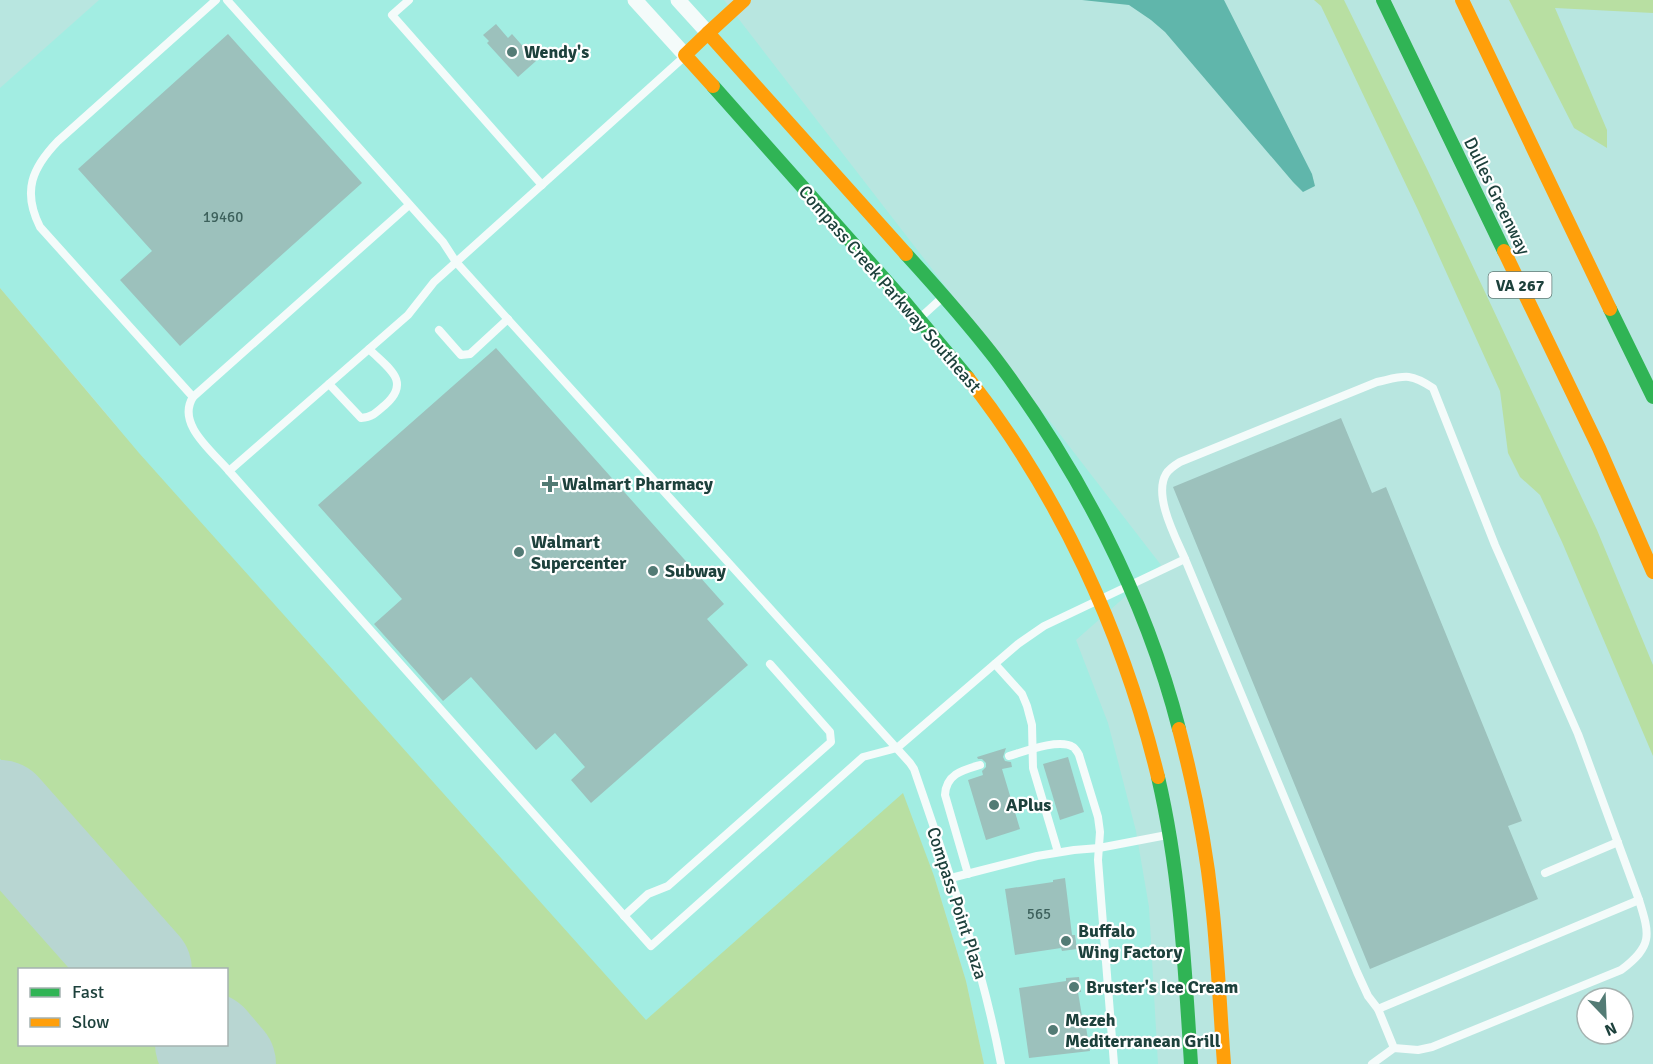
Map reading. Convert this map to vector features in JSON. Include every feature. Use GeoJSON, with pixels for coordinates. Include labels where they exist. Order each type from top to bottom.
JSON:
{"type":"FeatureCollection","features":[{"type":"Feature","properties":{"kind":"main road"},"geometry":{"type":"LineString","coordinates":[[685,56],[744,0]]}},
{"type":"Feature","properties":{"kind":"main road","name":"Dulles Greenway"},"geometry":{"type":"LineString","coordinates":[[1383,0],[1599,448],[1653,572]]}},
{"type":"Feature","properties":{"kind":"main road"},"geometry":{"type":"LineString","coordinates":[[1462,0],[1653,397]]}},
{"type":"Feature","properties":{"kind":"main road","name":"Compass Creek Parkway Southeast"},"geometry":{"type":"LineString","coordinates":[[708,33],[944,296],[1010,379],[1056,448],[1085,497],[1129,586],[1162,674],[1177,722],[1203,836],[1212,903],[1224,1064]]}},
{"type":"Feature","properties":{"kind":"main road","name":"Compass Creek Parkway Southeast"},"geometry":{"type":"LineString","coordinates":[[685,56],[959,364],[1011,437],[1059,517],[1100,600],[1125,666],[1150,745],[1169,835],[1181,919],[1191,1064]]}},
{"type":"Feature","properties":{"kind":"street","name":"Compass Creek Parkway Southeast"},"geometry":{"type":"LineString","coordinates":[[635,0],[685,56]]}},
{"type":"Feature","properties":{"kind":"street","name":"Compass Creek Parkway Southeast"},"geometry":{"type":"LineString","coordinates":[[678,0],[708,33]]}},
{"type":"Feature","properties":{"kind":"lane"},"geometry":{"type":"LineString","coordinates":[[193,397],[40,227],[33,212],[31,194],[33,177],[43,157],[58,141],[216,0]]}},
{"type":"Feature","properties":{"kind":"lane","name":"Compass Point Plaza"},"geometry":{"type":"LineString","coordinates":[[227,0],[442,242],[456,262],[914,769],[983,981],[1000,1064]]}},
{"type":"Feature","properties":{"kind":"lane"},"geometry":{"type":"LineString","coordinates":[[409,0],[392,15],[542,185]]}},
{"type":"Feature","properties":{"kind":"lane"},"geometry":{"type":"LineString","coordinates":[[229,471],[408,315],[434,282],[685,56]]}},
{"type":"Feature","properties":{"kind":"lane"},"geometry":{"type":"LineString","coordinates":[[409,205],[193,397],[187,406],[188,418],[192,428],[229,471],[651,946],[863,757],[897,748],[1018,644],[1044,626],[1185,559]]}},
{"type":"Feature","properties":{"kind":"lane"},"geometry":{"type":"LineString","coordinates":[[920,318],[944,296]]}},
{"type":"Feature","properties":{"kind":"lane"},"geometry":{"type":"LineString","coordinates":[[439,330],[461,355],[470,354],[508,319]]}},
{"type":"Feature","properties":{"kind":"lane"},"geometry":{"type":"LineString","coordinates":[[329,384],[361,418],[371,417],[394,397],[398,386],[395,375],[369,349]]}},
{"type":"Feature","properties":{"kind":"lane"},"geometry":{"type":"LineString","coordinates":[[1372,1064],[1394,1048],[1418,1050],[1432,1047],[1621,970],[1637,959],[1646,944],[1648,930],[1578,734],[1495,545],[1433,388],[1419,379],[1406,375],[1377,382],[1180,462],[1167,472],[1161,485],[1167,517],[1357,972],[1368,996],[1378,1009],[1394,1048]]}},
{"type":"Feature","properties":{"kind":"lane"},"geometry":{"type":"LineString","coordinates":[[624,916],[648,894],[668,886],[831,742],[830,732],[770,664]]}},
{"type":"Feature","properties":{"kind":"lane"},"geometry":{"type":"LineString","coordinates":[[995,664],[1022,693],[1032,725],[1034,768],[1058,852]]}},
{"type":"Feature","properties":{"kind":"lane"},"geometry":{"type":"LineString","coordinates":[[1009,756],[1033,748],[1061,744],[1073,747],[1079,755],[1098,817],[1100,832],[1098,860],[1114,1064]]}},
{"type":"Feature","properties":{"kind":"lane"},"geometry":{"type":"LineString","coordinates":[[968,874],[945,795],[945,788],[953,775],[961,770],[980,765]]}},
{"type":"Feature","properties":{"kind":"lane"},"geometry":{"type":"LineString","coordinates":[[951,879],[1058,852],[1099,848],[1169,835]]}},
{"type":"Feature","properties":{"kind":"lane"},"geometry":{"type":"LineString","coordinates":[[1545,873],[1618,842]]}},
{"type":"Feature","properties":{"kind":"lane"},"geometry":{"type":"LineString","coordinates":[[1378,1009],[1639,900]]}},
{"type":"Feature","properties":{"kind":"shaded area"},"geometry":{"type":"Polygon","coordinates":[[[99,0],[724,0],[1161,565],[1076,640],[1108,723],[1136,831],[1149,907],[1158,1064],[984,1064],[966,981],[934,876],[685,1064],[0,1064],[0,298],[121,431],[0,288],[0,88],[99,0]]]}},
{"type":"Feature","properties":{"kind":"shaded area"},"geometry":{"type":"Polygon","coordinates":[[[1082,0],[1224,0],[1312,174],[1315,186],[1303,192],[1293,182],[1165,32],[1151,20],[1129,5],[1082,0]]]}},
{"type":"Feature","properties":{"kind":"shaded area"},"geometry":{"type":"Polygon","coordinates":[[[1314,0],[1344,0],[1428,171],[1597,530],[1653,665],[1653,756],[1540,495],[1520,477],[1508,453],[1500,391],[1418,210],[1321,6],[1314,0]]]}},
{"type":"Feature","properties":{"kind":"shaded area"},"geometry":{"type":"Polygon","coordinates":[[[1509,0],[1653,0],[1653,13],[1555,8],[1607,130],[1607,148],[1574,128],[1509,0]]]}},
{"type":"Feature","properties":{"kind":"shaded area"},"geometry":{"type":"Polygon","coordinates":[[[0,288],[139,453],[646,1020],[903,793],[934,876],[966,981],[984,1064],[272,1064],[228,1014],[228,968],[187,968],[0,759],[0,288]]]}},
{"type":"Feature","properties":{"kind":"shaded area"},"geometry":{"type":"Polygon","coordinates":[[[0,861],[96,968],[18,968],[18,1046],[164,1046],[181,1064],[0,1064],[0,861]]]}},
{"type":"Feature","properties":{"kind":"building","name":"Wendy's"},"geometry":{"type":"Polygon","coordinates":[[[496,24],[508,38],[512,34],[536,61],[518,77],[487,43],[489,41],[483,35],[496,24]]]}},
{"type":"Feature","properties":{"kind":"building"},"geometry":{"type":"Polygon","coordinates":[[[228,34],[362,183],[180,346],[120,280],[152,251],[78,169],[228,34]]]}},
{"type":"Feature","properties":{"kind":"building","name":"Walmart Supercenter"},"geometry":{"type":"Polygon","coordinates":[[[496,348],[724,604],[707,619],[748,665],[591,803],[571,780],[585,767],[555,733],[536,750],[471,677],[443,701],[374,624],[402,599],[318,505],[496,348]]]}},
{"type":"Feature","properties":{"kind":"building"},"geometry":{"type":"Polygon","coordinates":[[[1341,418],[1372,493],[1386,487],[1522,821],[1508,826],[1538,899],[1370,969],[1173,487],[1341,418]]]}},
{"type":"Feature","properties":{"kind":"building","name":"APlus"},"geometry":{"type":"Polygon","coordinates":[[[1006,748],[1003,757],[1005,761],[1011,762],[1012,767],[1002,769],[1020,829],[986,840],[968,780],[983,775],[982,771],[986,763],[977,757],[1006,748]]]}},
{"type":"Feature","properties":{"kind":"building"},"geometry":{"type":"Polygon","coordinates":[[[1068,757],[1084,812],[1060,820],[1043,764],[1068,757]]]}},
{"type":"Feature","properties":{"kind":"building"},"geometry":{"type":"Polygon","coordinates":[[[1065,878],[1072,935],[1075,935],[1077,949],[1062,951],[1061,948],[1015,955],[1005,889],[1065,878]]]}},
{"type":"Feature","properties":{"kind":"building"},"geometry":{"type":"Polygon","coordinates":[[[1079,977],[1081,992],[1078,992],[1090,1051],[1029,1058],[1019,988],[1079,977]]]}},
{"type":"Feature","properties":{"kind":"runway"},"geometry":{"type":"LineString","coordinates":[[0,812],[138,968]]}},
{"type":"Feature","properties":{"kind":"runway"},"geometry":{"type":"LineString","coordinates":[[209,1046],[224,1064]]}},
{"type":"Feature","properties":{"kind":"traffic: fast"},"geometry":{"type":"LineString","coordinates":[[1383,0],[1504,251]]}},
{"type":"Feature","properties":{"kind":"traffic: fast"},"geometry":{"type":"LineString","coordinates":[[713,86],[903,300],[968,378]]}},
{"type":"Feature","properties":{"kind":"traffic: fast"},"geometry":{"type":"LineString","coordinates":[[906,254],[995,358],[1054,444],[1081,489],[1128,582],[1148,630],[1179,729]]}},
{"type":"Feature","properties":{"kind":"traffic: fast"},"geometry":{"type":"LineString","coordinates":[[1610,309],[1653,397]]}},
{"type":"Feature","properties":{"kind":"traffic: fast"},"geometry":{"type":"LineString","coordinates":[[1158,777],[1177,884],[1191,1064]]}},
{"type":"Feature","properties":{"kind":"traffic: slow"},"geometry":{"type":"LineString","coordinates":[[708,33],[744,0]]}},
{"type":"Feature","properties":{"kind":"traffic: slow"},"geometry":{"type":"LineString","coordinates":[[1462,0],[1610,309]]}},
{"type":"Feature","properties":{"kind":"traffic: slow"},"geometry":{"type":"LineString","coordinates":[[713,86],[685,55],[708,33],[906,254]]}},
{"type":"Feature","properties":{"kind":"traffic: slow"},"geometry":{"type":"LineString","coordinates":[[1504,251],[1599,448],[1653,572]]}},
{"type":"Feature","properties":{"kind":"traffic: slow"},"geometry":{"type":"LineString","coordinates":[[968,378],[1032,469],[1084,567],[1107,618],[1126,670],[1144,723],[1158,777]]}},
{"type":"Feature","properties":{"kind":"traffic: slow"},"geometry":{"type":"LineString","coordinates":[[1179,729],[1199,816],[1209,882],[1216,944],[1224,1064]]}},
{"type":"Feature","properties":{"kind":"place","name":"Wendy's"},"geometry":{"type":"Point","coordinates":[512,52]}},
{"type":"Feature","properties":{"kind":"place","name":"Walmart Pharmacy"},"geometry":{"type":"Point","coordinates":[550,484]}},
{"type":"Feature","properties":{"kind":"place","name":"Walmart Supercenter"},"geometry":{"type":"Point","coordinates":[519,552]}},
{"type":"Feature","properties":{"kind":"place","name":"Subway"},"geometry":{"type":"Point","coordinates":[653,571]}},
{"type":"Feature","properties":{"kind":"place","name":"APlus"},"geometry":{"type":"Point","coordinates":[994,805]}},
{"type":"Feature","properties":{"kind":"place","name":"Buffalo Wing Factory"},"geometry":{"type":"Point","coordinates":[1066,941]}},
{"type":"Feature","properties":{"kind":"place","name":"Bruster's Ice Cream"},"geometry":{"type":"Point","coordinates":[1074,987]}},
{"type":"Feature","properties":{"kind":"place","name":"Mezeh Mediterranean Grill"},"geometry":{"type":"Point","coordinates":[1053,1030]}}]}
